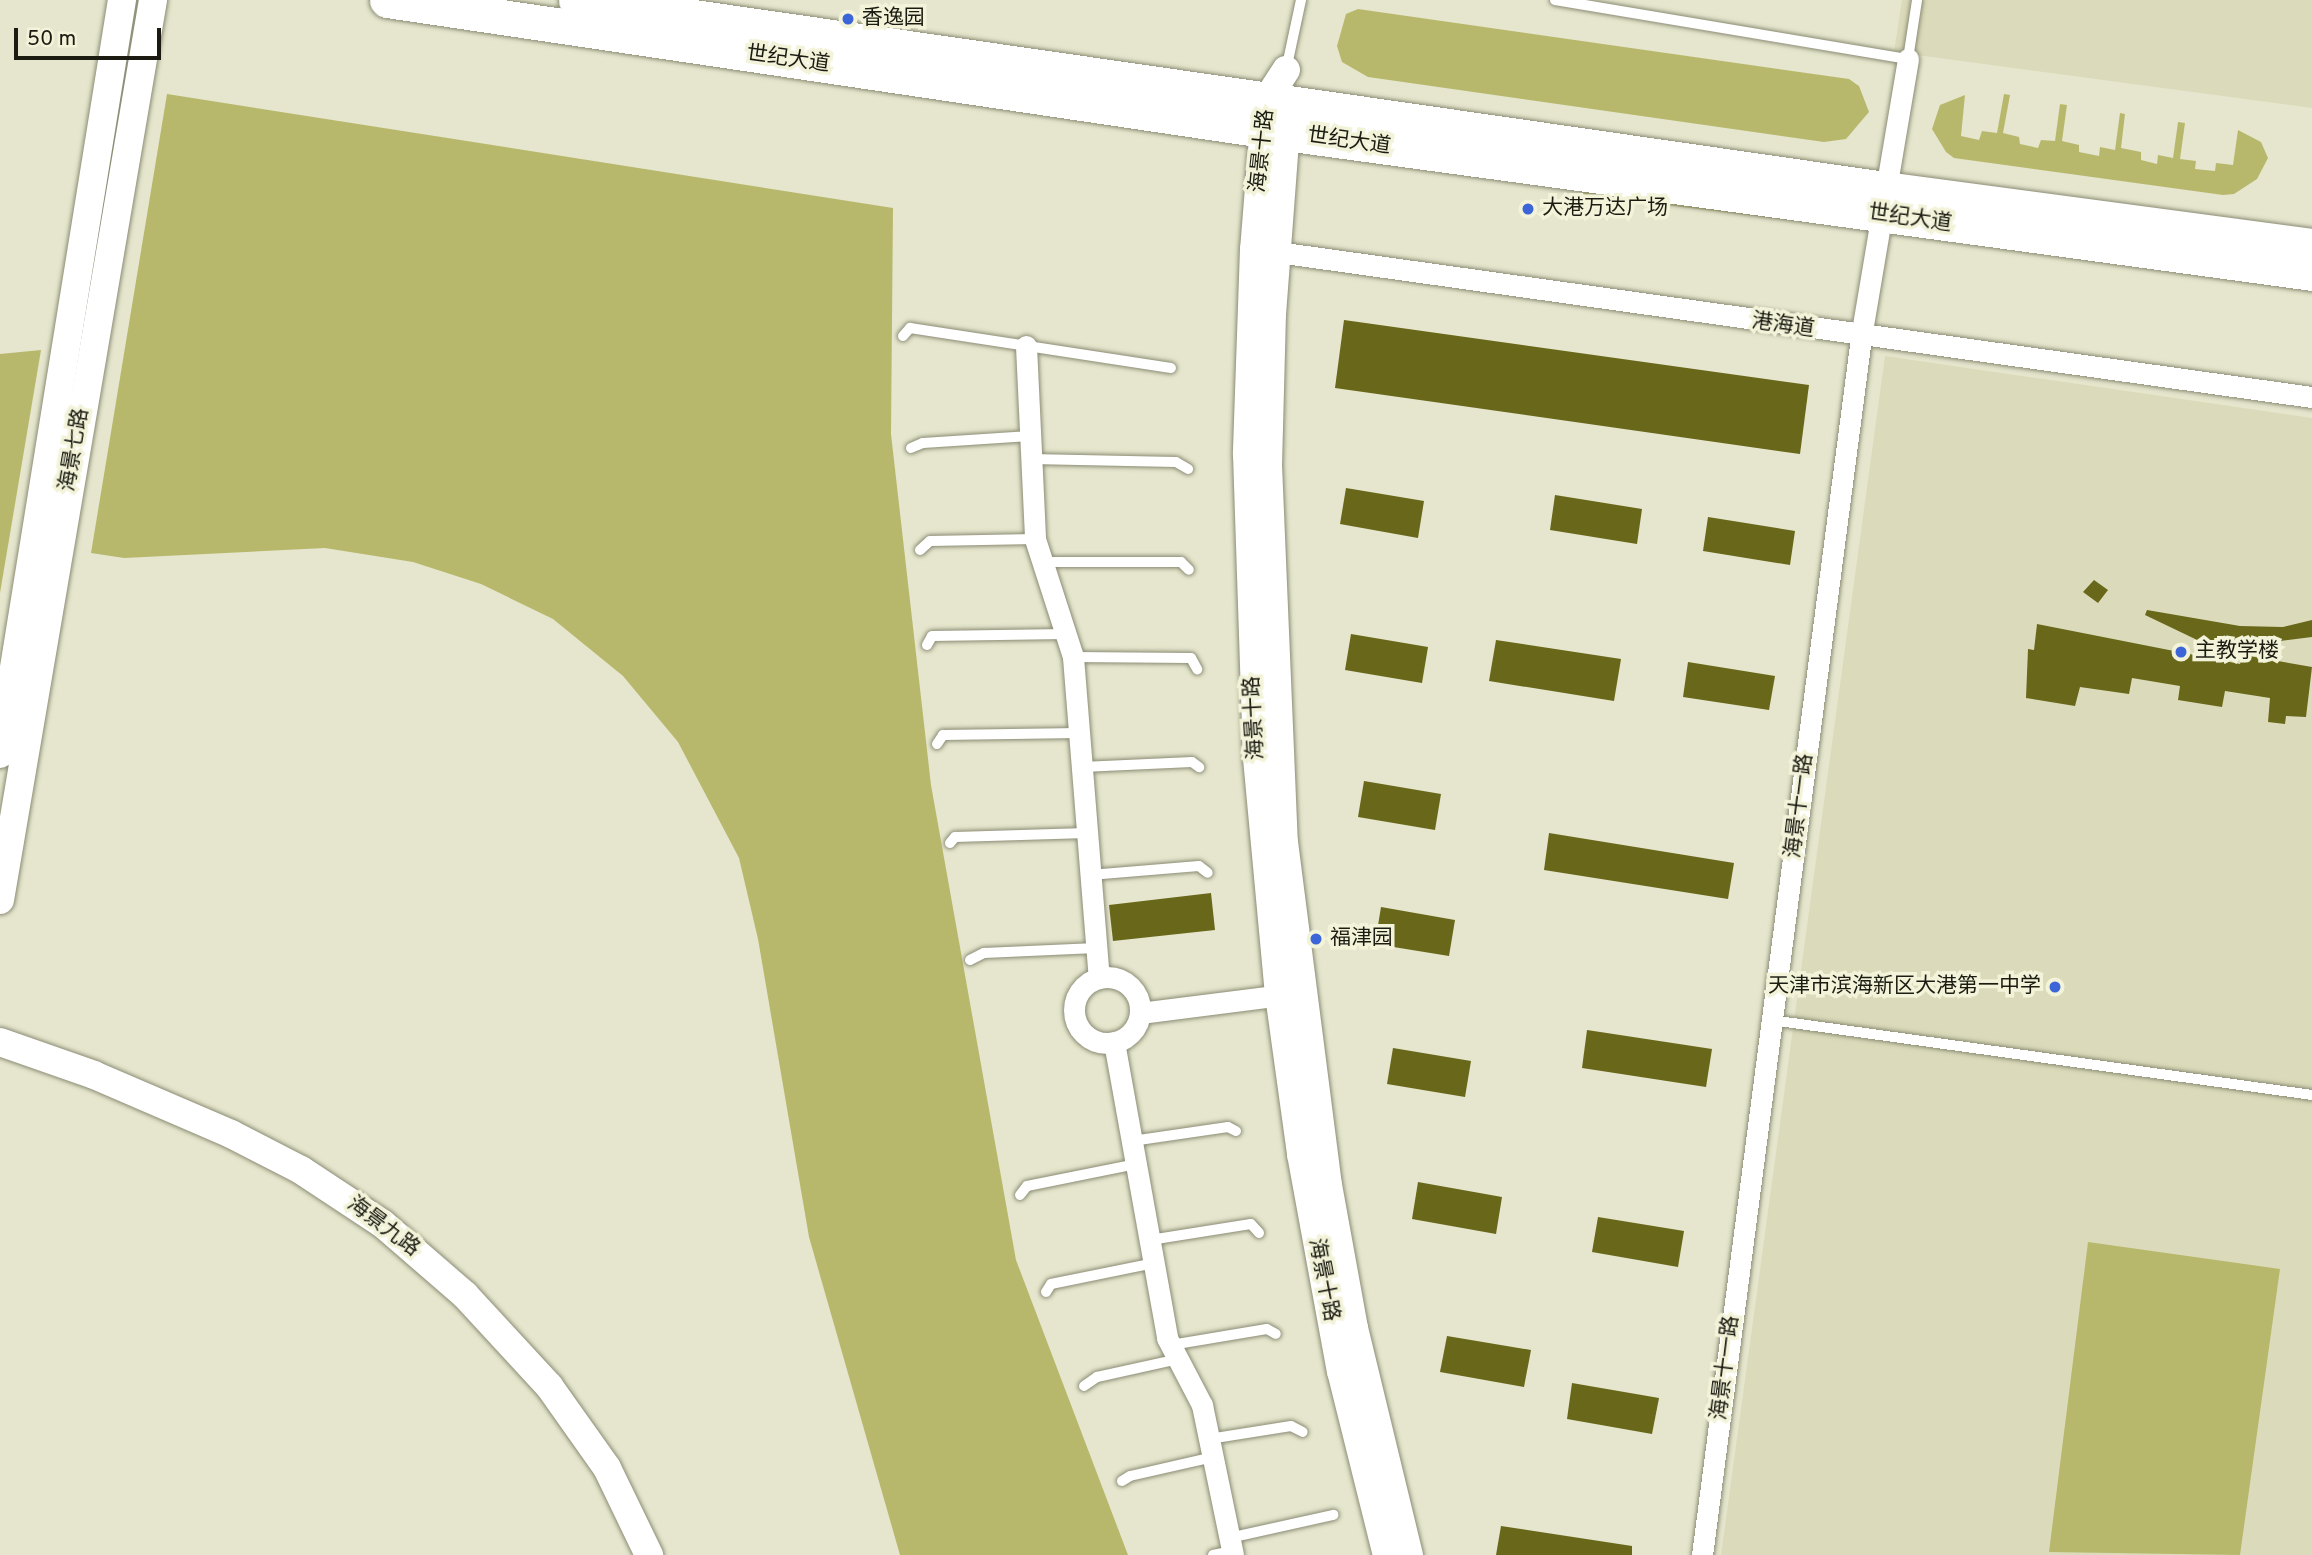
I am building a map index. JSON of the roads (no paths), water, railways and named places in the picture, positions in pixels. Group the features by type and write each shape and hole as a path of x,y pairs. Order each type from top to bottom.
{"main road":[{"name":"世纪大道","path":"387,0 1278,108"},
{"name":"世纪大道","path":"576,0 1882,202 2312,273"},
{"name":"世纪大道","path":"1882,202 2312,246"}],"street":[{"name":"海景七路","path":"0,900 7,763 122,0"},
{"name":"海景七路","path":"7,763 153,0"},
{"name":"海景十一路","path":"1702,1555 1861,337 1908,58"},
{"name":"海景十路","path":"1278,108 1265,250 1270,597 1289,994 1323,1279 1387,1555"},
{"name":"港海道","path":"1265,250 1861,337 2312,397"},
{"path":"1026,346 1035,539 1073,657 1099,978"},
{"path":"1099,978 1128,985 1140,1013 1132,1031 1115,1042 1085,1035 1074,1018 1076,998 1099,978"},
{"name":"海景十路","path":"1289,994 1354,1328 1409,1555"},
{"path":"1140,1013 1289,994"},
{"name":"海景九路","path":"0,1042 94,1074 231,1134 301,1170 383,1224 465,1295 549,1386 607,1468 649,1555"},
{"path":"1115,1042 1154,1262 1175,1352 1202,1405 1227,1550"},
{"name":"海景九路","path":"0,1053 82,1079 230,1143 300,1179 388,1241 454,1297 537,1385 599,1475 639,1555"}],"lane":[{"path":"1278,108 1301,0"},
{"path":"1555,0 1908,58 1917,0"},
{"path":"903,337 910,328 1171,368"},
{"path":"911,449 923,443 1030,436"},
{"path":"1031,459 1176,462 1188,469"},
{"path":"920,550 930,541 1035,539"},
{"path":"1042,562 1181,562 1189,570"},
{"path":"927,645 932,636 1065,634"},
{"path":"1073,657 1191,658 1197,669"},
{"path":"937,744 943,735 1079,733"},
{"path":"1082,766 1192,762 1199,766"},
{"path":"950,843 955,837 1087,833"},
{"path":"1090,875 1199,866 1208,873"},
{"path":"970,960 984,953 1096,948"},
{"path":"1771,1020 2312,1095"},
{"path":"1132,1141 1228,1127 1236,1131"},
{"path":"1020,1195 1027,1186 1136,1164"},
{"path":"1150,1240 1251,1224 1259,1233"},
{"path":"1046,1292 1052,1284 1154,1262"},
{"path":"1084,1386 1097,1377 1175,1352 1267,1329 1276,1334"},
{"path":"1122,1481 1211,1448 1291,1426 1303,1432"},
{"path":"1227,1550 1333,1514"}],"place":[{"name":"香逸园","path":"848,19"},
{"name":"大港万达广场","path":"1528,209"},
{"name":"主教学楼","path":"2181,652"},
{"name":"福津园","path":"1316,939"},
{"name":"天津市滨海新区大港第一中学","path":"2055,987"}]}
